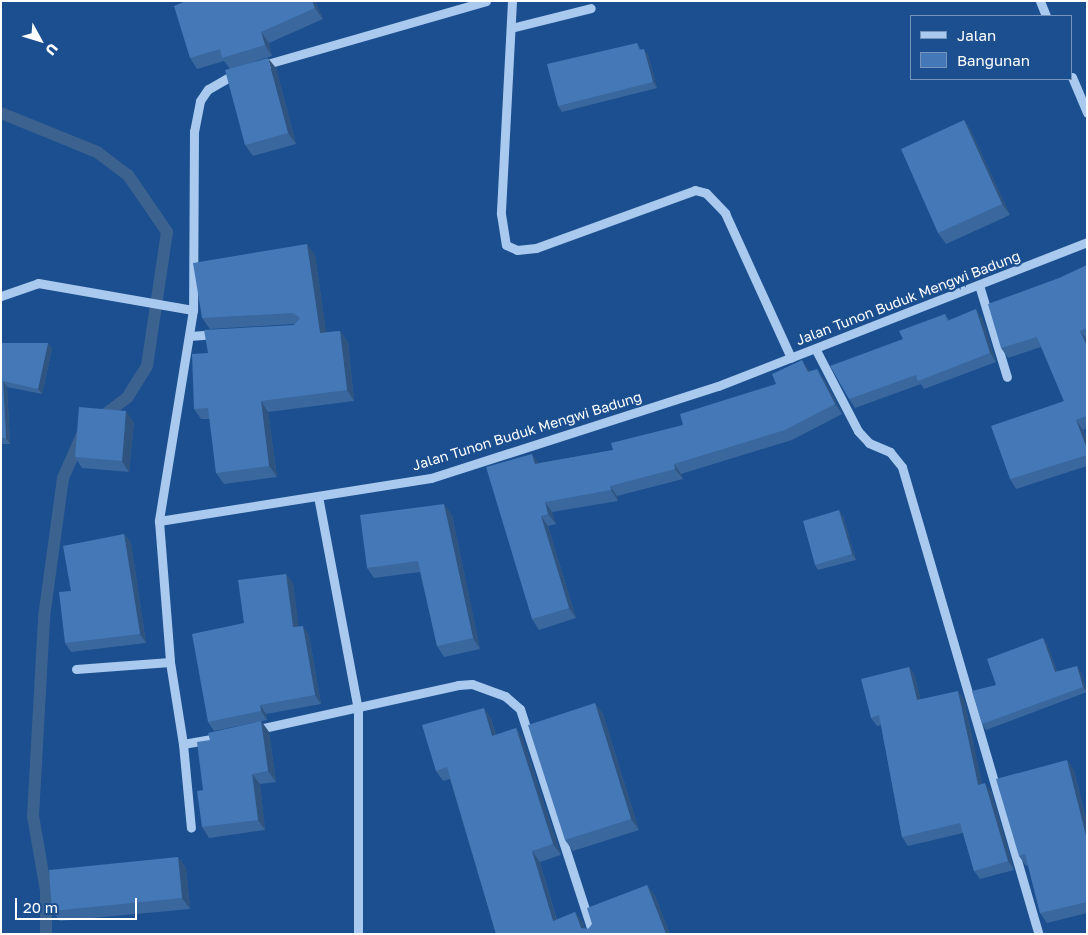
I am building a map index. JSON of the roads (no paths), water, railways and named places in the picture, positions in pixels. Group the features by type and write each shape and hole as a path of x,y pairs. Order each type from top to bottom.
{"street":[{"path":"192,828 184,744 170,662 159,520 193,310 194,132 200,101 218,80 486,1"},
{"path":"512,1 514,27 501,214 506,245 517,250 536,248 695,190 706,193 725,213 791,358"},
{"path":"1040,1 1046,15"},
{"path":"514,27 591,8"},
{"path":"1073,79 1087,113"},
{"name":"Jalan Tunon Buduk Mengwi Badung","path":"159,520 431,478 718,386 816,350 1087,242"},
{"path":"1,296 38,283 193,310"},
{"path":"979,285 1007,377"},
{"path":"189,336 226,334"},
{"path":"816,350 858,431 869,443 890,452 902,467 1039,934"},
{"path":"318,496 358,710 358,934"},
{"path":"76,669 170,662"},
{"path":"242,733 358,710 472,684 505,696 520,709 593,934"},
{"path":"184,744 232,735"}],"waterway":[{"path":"1,113 97,152 128,175 167,232 147,366 128,397 97,420"},
{"path":"46,934 46,891 33,816 44,617 63,478 82,435"}]}
